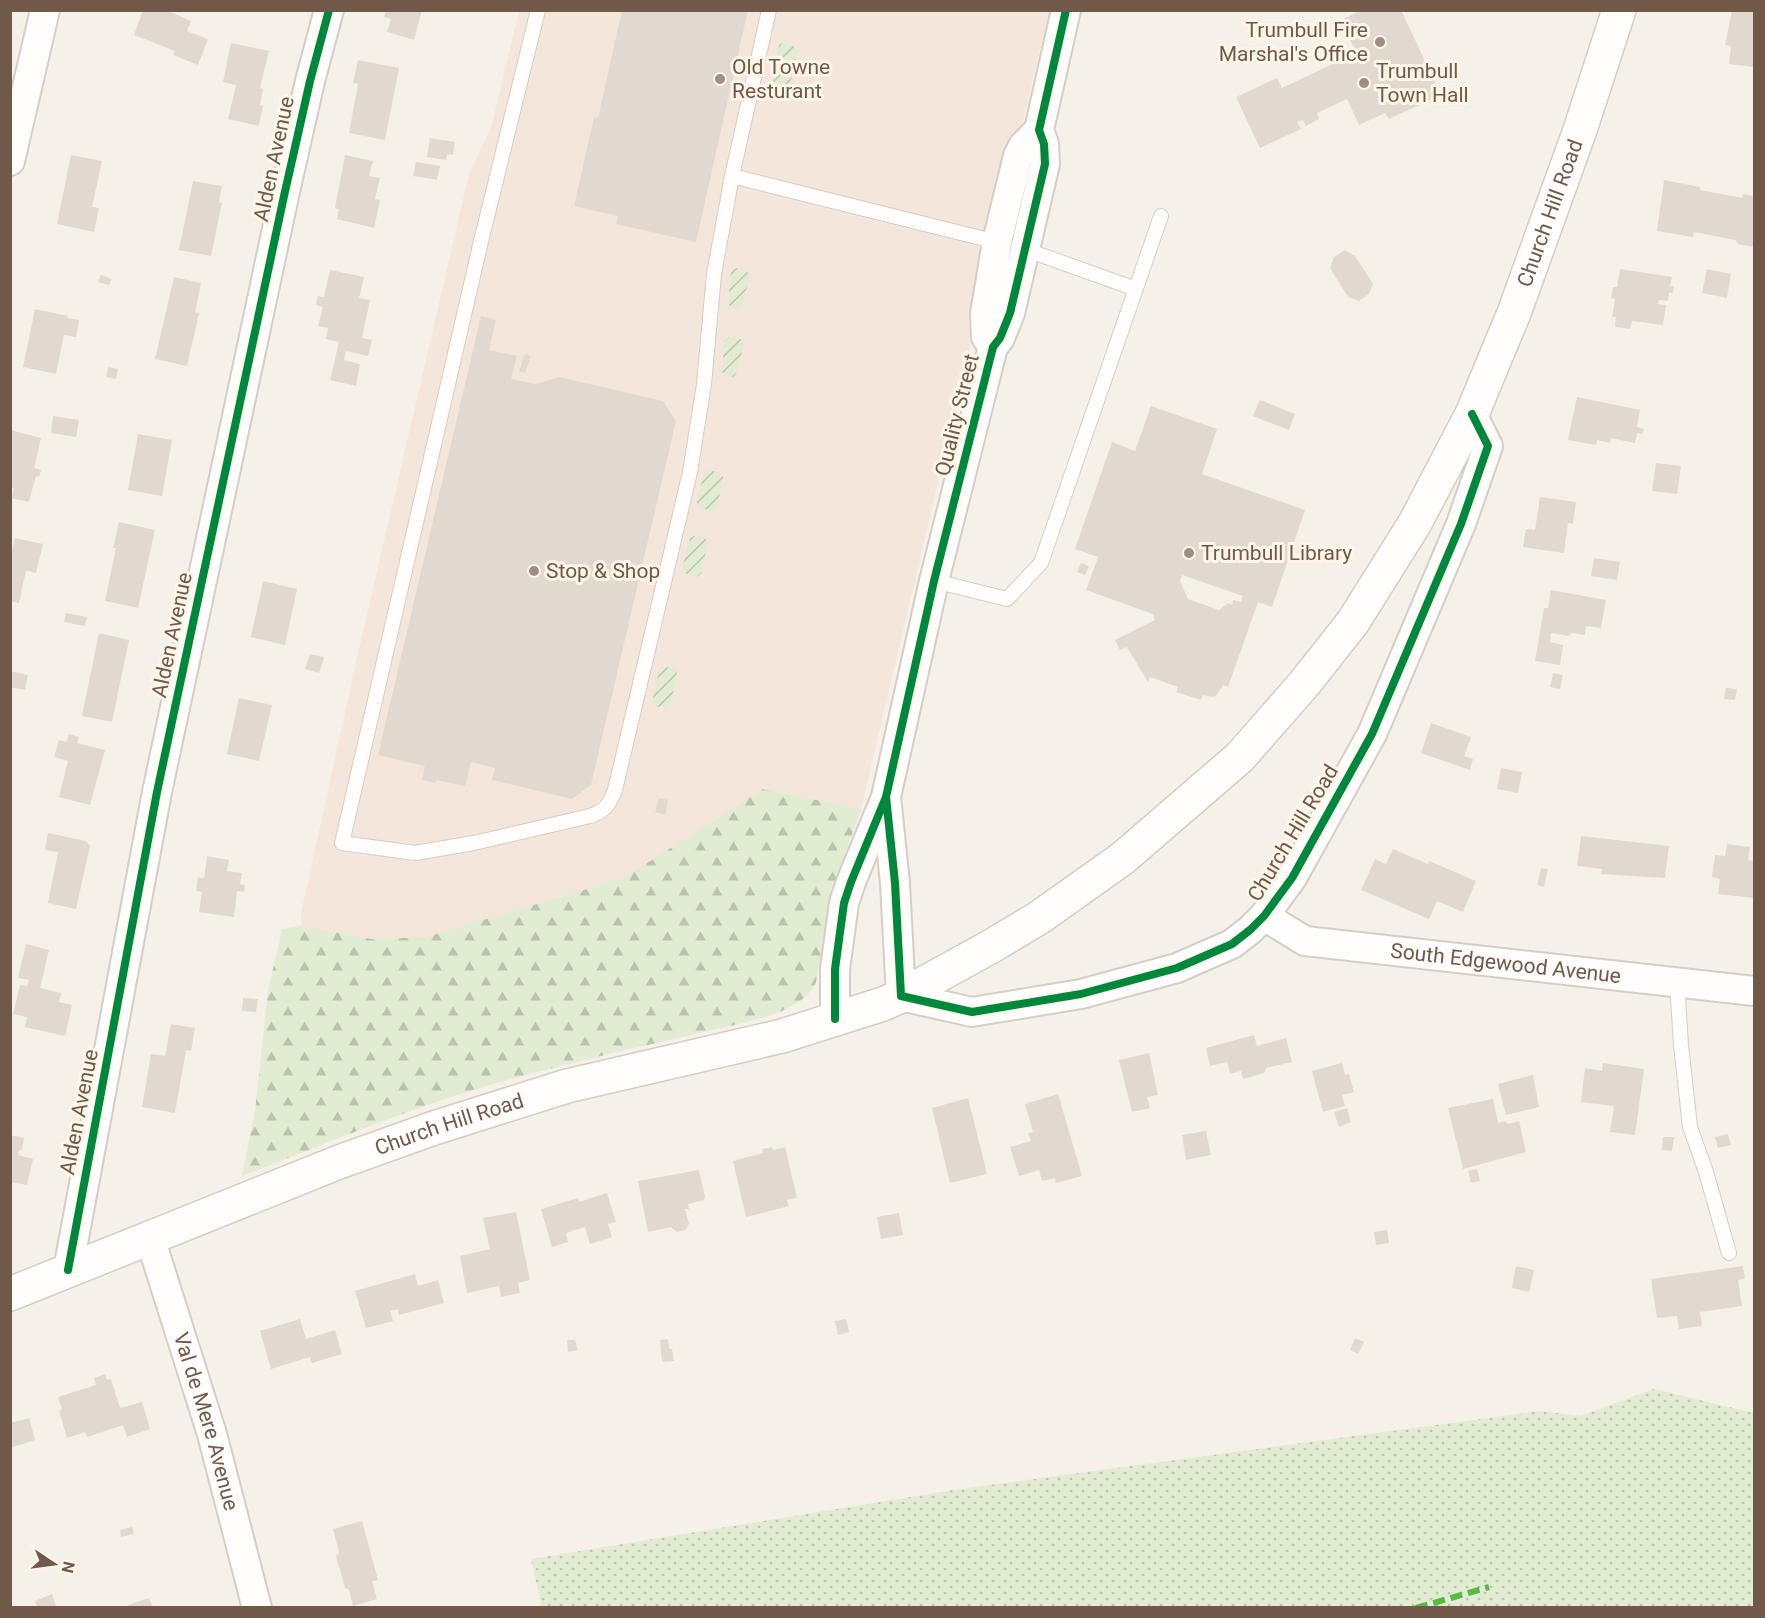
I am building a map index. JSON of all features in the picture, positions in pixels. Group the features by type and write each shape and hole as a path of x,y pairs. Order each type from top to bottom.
{"main road":[{"name":"Church Hill Road","path":"10,1294 339,1162 434,1128 529,1097 782,1036 901,996 1040,917 1123,858 1240,757 1304,684 1353,622 1415,523 1473,414 1514,313 1575,144 1619,10"}],"street":[{"path":"10,161 45,10"},
{"name":"Quality Street","path":"835,1019 836,969 844,903 850,882 886,797 934,581 993,347 1008,320 1011,246 1045,164 1044,144 1039,130 1066,10"},
{"name":"Alden Avenue","path":"68,1270 157,792 284,196 326,11"},
{"name":"Church Hill Road","path":"901,996 972,1012 1081,994 1177,968 1209,955 1232,944 1264,916 1292,878 1372,735 1461,524 1488,446 1473,414"},
{"name":"Quality Street","path":"886,797 895,883 901,996"},
{"name":"South Edgewood Avenue","path":"1264,916 1305,941 1755,991"},
{"name":"Val de Mere Avenue","path":"150,1238 212,1434 257,1608"}],"lane":[{"path":"538,10 479,248 342,843 415,853 474,843 590,816 603,812 610,804 690,472 704,384 714,274 732,176 770,10"},
{"path":"732,176 1011,246 1136,290"},
{"path":"934,581 1007,599 1041,563 1161,216"},
{"path":"1677,982 1690,1127 1706,1172 1729,1253"}],"shaded area":[{"path":"519,11 1049,11 861,809 762,789 624,878 429,936 377,940 302,926 301,913 362,636 469,174 491,128"}],"green space":[{"path":"783,43 794,46 797,51 791,81 786,85 774,82 772,79 779,45"},
{"path":"736,268 746,270 750,276 742,306 737,309 731,308 728,303 731,272"},
{"path":"729,337 741,339 744,344 736,374 733,377 725,376 722,372 724,342"},
{"path":"709,470 720,473 723,477 717,508 711,511 701,508 697,503 704,473"},
{"path":"694,536 705,538 708,543 701,574 697,577 686,574 682,569 690,538"},
{"path":"662,667 675,668 677,671 671,705 668,708 655,706 652,703 659,670"},
{"path":"762,789 861,809 831,902 816,982 799,1002 787,1009 758,1019 564,1065 444,1099 242,1176 255,1111 268,991 282,929 302,926 377,940 429,936 624,878"},
{"path":"1654,1389 1754,1413 1754,1607 542,1608 531,1559 953,1490 1540,1411 1580,1416"}],"building":[{"path":"143,10 166,10 191,21 187,31 208,39 198,65 173,55 175,51 134,35"},
{"path":"386,10 422,10 414,40 387,32 391,19 384,17"},
{"path":"622,10 748,10 696,242 616,224 618,216 574,206 594,117 598,118"},
{"name":"Trumbull Town Hall","path":"1362,10 1401,10 1441,95 1389,119 1385,113 1359,125 1347,99 1317,113 1319,119 1306,126 1303,120 1297,122 1301,129 1260,148 1236,97 1277,78 1282,88 1356,53 1341,20"},
{"path":"1732,10 1754,10 1754,67 1729,64 1731,46 1725,45"},
{"path":"231,43 269,51 260,88 263,89 260,105 263,106 259,126 228,119 236,85 223,82"},
{"path":"358,60 399,68 385,140 349,133 358,84 353,83"},
{"path":"430,138 455,142 453,155 447,154 446,160 427,157"},
{"path":"71,155 102,161 92,207 99,208 94,232 57,224"},
{"path":"345,155 373,161 369,176 380,178 375,199 380,200 374,228 337,219 339,209 335,208"},
{"path":"416,162 440,166 437,180 413,176"},
{"path":"1664,180 1742,198 1743,194 1754,196 1754,247 1738,244 1735,240 1694,232 1693,237 1657,231"},
{"path":"193,181 222,186 219,202 222,203 211,256 179,250"},
{"path":"1345,250 1355,256 1373,284 1369,294 1359,301 1348,297 1330,268 1334,257"},
{"path":"1620,269 1672,277 1670,286 1674,286 1673,293 1669,293 1668,301 1659,300 1658,304 1666,305 1663,325 1632,321 1630,329 1615,327 1616,317 1612,317 1615,299 1611,298 1613,287 1617,287"},
{"path":"1707,269 1731,274 1727,298 1702,293"},
{"path":"330,270 364,277 359,298 370,300 362,338 372,340 368,356 346,351 344,360 360,364 356,386 330,380 339,342 326,339 328,328 318,326 323,307 316,305 318,296 324,297"},
{"path":"101,275 112,279 109,285 98,282"},
{"path":"174,277 201,283 195,312 199,313 187,366 155,359"},
{"path":"35,309 79,320 76,337 64,335 56,374 23,367"},
{"path":"481,316 496,320 489,350 517,356 511,379 536,384 559,377 663,401 676,421 591,785 572,799 492,780 495,768 471,762 465,786 436,780 435,783 422,780 425,766 378,755"},
{"path":"525,354 531,356 525,373 519,371"},
{"path":"108,367 118,369 116,379 106,377"},
{"path":"1577,397 1640,410 1637,427 1644,429 1642,434 1637,433 1635,443 1611,438 1610,443 1597,440 1596,445 1568,440"},
{"path":"1260,400 1295,414 1289,430 1253,416"},
{"name":"Trumbull Library","path":"1151,406 1217,429 1202,474 1305,510 1272,607 1258,602 1228,687 1223,685 1216,696 1203,695 1201,700 1176,692 1178,687 1150,677 1148,682 1127,647 1120,650 1115,640 1155,620 1153,614 1086,590 1098,557 1075,549 1112,442 1135,451","holes":["1182,575 1243,596 1241,602 1233,600 1232,605 1228,603 1219,610 1188,599 1180,581"]},
{"path":"53,416 79,420 76,437 51,433"},
{"path":"10,430 41,438 34,468 41,470 39,477 36,476 28,502 12,498 14,488 10,488"},
{"path":"138,434 172,440 162,496 128,490"},
{"path":"1656,463 1681,466 1677,494 1652,491"},
{"path":"1540,497 1576,502 1573,524 1568,523 1564,553 1523,547 1526,529 1535,530"},
{"path":"119,522 155,530 138,608 105,601"},
{"path":"15,538 43,544 36,573 26,570 19,603 10,601 10,559"},
{"path":"1594,558 1620,562 1617,580 1591,576"},
{"path":"1081,563 1089,566 1085,575 1077,572"},
{"path":"263,581 297,589 285,645 251,637"},
{"path":"1551,590 1606,600 1601,628 1586,626 1585,635 1572,633 1568,636 1551,633 1550,642 1563,645 1560,665 1535,661 1544,608 1548,608"},
{"path":"66,613 87,617 85,626 64,622"},
{"path":"99,633 129,640 112,722 82,716"},
{"path":"310,654 324,657 319,673 305,669"},
{"path":"10,671 28,675 25,690 10,687"},
{"path":"1553,673 1563,675 1560,689 1550,687"},
{"path":"1726,688 1737,689 1735,700 1724,699"},
{"path":"239,698 272,705 259,761 227,754"},
{"path":"1431,723 1471,737 1464,756 1473,759 1470,770 1421,753"},
{"path":"69,734 79,737 77,743 105,750 90,805 59,797 68,761 54,757 59,740 67,742"},
{"path":"1501,768 1522,772 1518,793 1497,789"},
{"path":"659,798 668,800 665,815 655,812"},
{"path":"48,833 86,841 90,846 76,909 48,903 58,852 45,850"},
{"path":"1581,836 1669,846 1665,878 1601,874 1602,869 1577,866"},
{"path":"1727,844 1750,847 1748,860 1754,861 1754,898 1718,894 1720,879 1712,877 1715,855 1725,856"},
{"path":"1393,849 1476,881 1463,912 1437,901 1429,919 1361,890 1375,859 1386,864"},
{"path":"207,856 229,860 227,871 242,873 240,884 245,885 244,892 237,891 234,917 199,912 202,892 196,891 198,877 204,879"},
{"path":"1541,868 1548,869 1544,887 1537,885"},
{"path":"26,944 49,950 40,988 61,993 59,1002 72,1005 65,1036 25,1027 27,1017 13,1014 20,985 27,986 29,980 18,978"},
{"path":"243,998 258,999 256,1012 242,1011"},
{"path":"171,1024 195,1028 191,1051 186,1050 175,1113 142,1107 151,1054 165,1056"},
{"path":"1254,1035 1257,1046 1286,1038 1292,1062 1266,1068 1264,1073 1243,1079 1241,1071 1230,1074 1227,1062 1210,1066 1206,1048"},
{"path":"1149,1053 1158,1095 1147,1097 1150,1108 1132,1112 1119,1060"},
{"path":"1342,1063 1345,1075 1349,1074 1354,1092 1342,1095 1345,1106 1323,1112 1312,1071"},
{"path":"1603,1063 1644,1069 1635,1135 1610,1132 1614,1106 1581,1102 1585,1068 1602,1071"},
{"path":"1533,1075 1539,1107 1506,1115 1498,1084"},
{"path":"1058,1094 1082,1176 1056,1183 1055,1178 1042,1181 1039,1170 1019,1176 1010,1147 1031,1141 1028,1133 1033,1132 1025,1104"},
{"path":"968,1098 987,1174 950,1183 932,1108"},
{"path":"1493,1099 1498,1123 1505,1121 1508,1124 1519,1121 1526,1152 1463,1169 1448,1108"},
{"path":"1347,1108 1351,1122 1339,1127 1334,1112"},
{"path":"1206,1131 1211,1155 1186,1160 1182,1135"},
{"path":"1728,1134 1731,1145 1718,1148 1715,1137"},
{"path":"10,1135 24,1138 22,1150 19,1150 18,1155 33,1159 27,1185 10,1182"},
{"path":"1663,1137 1674,1137 1672,1151 1662,1150"},
{"path":"772,1147 773,1150 785,1147 797,1198 787,1200 789,1206 746,1217 733,1161 763,1153 762,1149"},
{"path":"1477,1169 1480,1181 1471,1183 1468,1171"},
{"path":"699,1170 705,1197 704,1200 688,1204 689,1209 685,1209 689,1224 685,1230 677,1232 671,1227 648,1232 638,1181"},
{"path":"607,1193 616,1222 608,1224 612,1237 590,1244 585,1227 566,1233 568,1242 552,1247 541,1209 578,1198 579,1202"},
{"path":"516,1212 530,1280 518,1283 520,1293 501,1297 499,1286 467,1293 460,1256 490,1249 483,1218"},
{"path":"899,1213 903,1235 881,1239 877,1217"},
{"path":"1387,1230 1389,1243 1376,1245 1374,1232"},
{"path":"1516,1266 1534,1270 1529,1292 1512,1288"},
{"path":"1743,1266 1745,1279 1738,1280 1742,1306 1700,1312 1702,1326 1679,1329 1677,1316 1657,1318 1651,1279"},
{"path":"415,1274 418,1286 438,1280 444,1303 399,1315 398,1309 390,1311 393,1321 366,1328 355,1291"},
{"path":"300,1319 306,1339 335,1330 342,1354 312,1363 310,1357 271,1369 260,1331"},
{"path":"846,1319 849,1332 838,1335 835,1321"},
{"path":"1355,1338 1364,1342 1358,1354 1350,1350"},
{"path":"668,1339 674,1361 662,1362 660,1340"},
{"path":"567,1340 575,1340 578,1350 568,1352"},
{"path":"105,1374 107,1380 111,1379 120,1408 142,1402 150,1429 127,1437 123,1425 87,1437 85,1432 67,1438 59,1411 62,1409 58,1397 96,1385 94,1378"},
{"path":"29,1418 35,1440 10,1448 10,1423"},
{"path":"362,1521 378,1580 372,1581 377,1599 353,1606 336,1556 339,1553 333,1529"},
{"path":"132,1527 134,1534 121,1537 120,1530"},
{"path":"52,1594 56,1606 37,1608 35,1601"},
{"path":"149,1598 153,1608 128,1608 128,1605"}],"marked path":[{"path":"1416,1608 1489,1587"}],"cycle path":[{"path":"68,1270 157,792 284,196 329,10"},
{"path":"835,1019 835,969 844,903 886,797 934,581 993,347 1000,338 1010,313 1045,164 1044,144 1039,130 1066,10"},
{"path":"886,797 895,883 901,996 972,1012 1081,994 1177,968 1232,944 1264,916 1292,878 1372,734 1461,524 1488,446 1472,414"}],"place":[{"name":"Trumbull Fire Marshal's Office","path":"1380,42"},
{"name":"Old Towne Resturant","path":"720,79"},
{"name":"Trumbull Town Hall","path":"1364,83"},
{"name":"Trumbull Library","path":"1189,553"},
{"name":"Stop & Shop","path":"534,571"}]}
